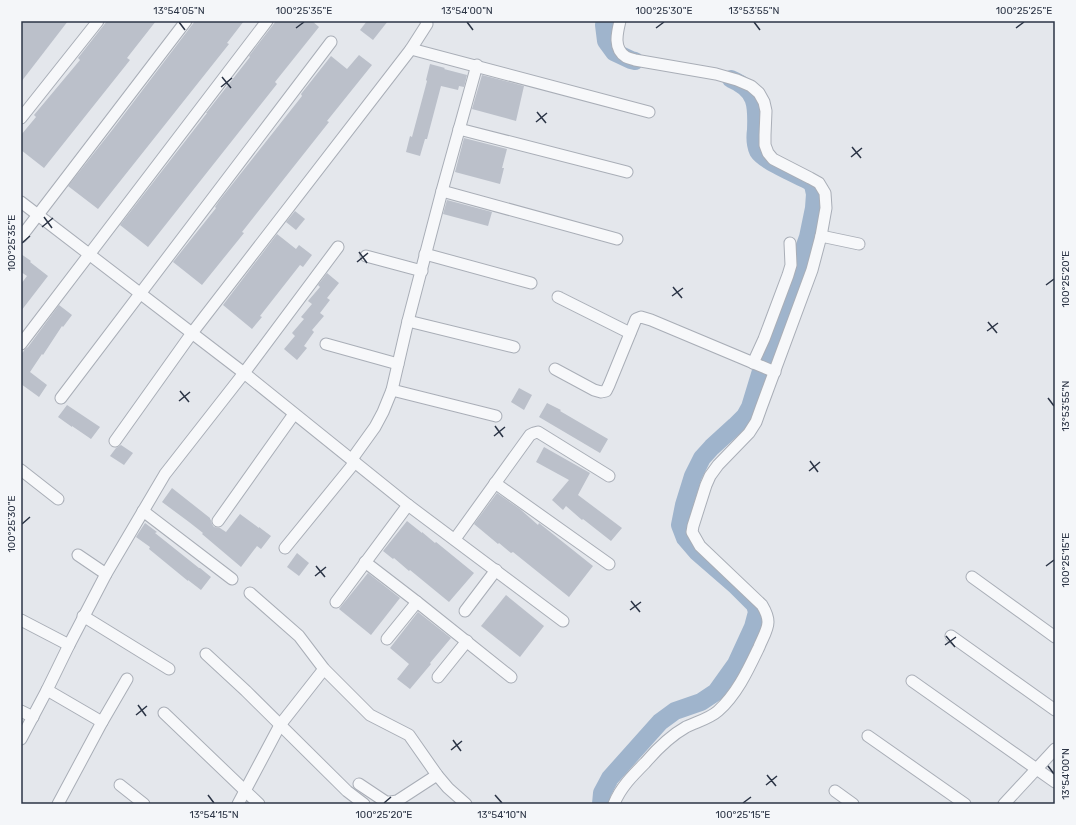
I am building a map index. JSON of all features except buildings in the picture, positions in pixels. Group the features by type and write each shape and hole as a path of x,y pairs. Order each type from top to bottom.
{"street":[{"path":"21,118 98,21"},
{"path":"21,237 186,21"},
{"path":"21,344 267,21"},
{"path":"115,441 192,333 411,49 427,24 426,21"},
{"path":"614,804 630,778 668,739 717,712 727,703 748,671 766,633 768,622 767,614 762,605 700,546 692,532 710,476 718,465 749,433 756,422 772,370 812,270 821,236 826,208 825,193 819,184 773,159 768,153 765,145 766,111 764,102 759,93 751,86 716,74 625,57 618,47 617,38 620,21"},
{"path":"61,398 331,42"},
{"path":"411,49 477,65 649,112"},
{"path":"286,548 354,461 375,427 392,390 425,254 477,65"},
{"path":"459,129 627,172"},
{"path":"442,191 617,238"},
{"path":"21,202 244,373 408,505 563,621"},
{"path":"821,236 859,244"},
{"path":"754,363 791,266 790,243"},
{"path":"21,739 83,616 165,474 244,373 338,247"},
{"path":"425,254 531,283"},
{"path":"366,256 422,271"},
{"path":"558,297 630,333"},
{"path":"555,368 594,390 601,392 606,391 636,319 641,317 772,370"},
{"path":"408,321 514,347"},
{"path":"326,344 398,364"},
{"path":"392,390 496,416"},
{"path":"218,521 294,414"},
{"path":"454,539 530,435 534,433 538,432 609,476"},
{"path":"21,470 58,499"},
{"path":"495,483 609,564"},
{"path":"336,602 408,505"},
{"path":"143,511 232,579"},
{"path":"78,555 106,574"},
{"path":"365,562 418,602 511,677"},
{"path":"465,611 496,570"},
{"path":"972,578 1055,637"},
{"path":"250,593 299,636 324,669 370,715 409,735 436,775 466,804"},
{"path":"388,639 418,602"},
{"path":"83,616 169,669"},
{"path":"21,620 69,645"},
{"path":"951,636 1055,710"},
{"path":"438,677 467,641"},
{"path":"206,654 246,691 347,791 364,804"},
{"path":"238,804 280,725 324,669"},
{"path":"58,804 127,679"},
{"path":"912,681 1055,782"},
{"path":"47,690 102,722"},
{"path":"21,711 33,717"},
{"path":"164,713 259,804"},
{"path":"868,736 966,804"},
{"path":"1004,804 1055,749"},
{"path":"359,784 386,802 392,802 397,801 436,775"},
{"path":"120,785 144,804"},
{"path":"835,791 853,804"}],"waterway":[{"path":"605,21 606,41 614,52 635,61"},
{"path":"601,804 602,793 610,778 660,722 675,711 701,702 716,692 736,664 753,627 757,612 755,605 735,585 697,552 685,538 680,525 684,505 693,476 702,458 745,416 750,407 764,361 808,237 814,208 815,194 813,185 809,181 789,172 761,155 758,151 756,146 756,113 754,99 746,88 740,83 731,79"}]}
